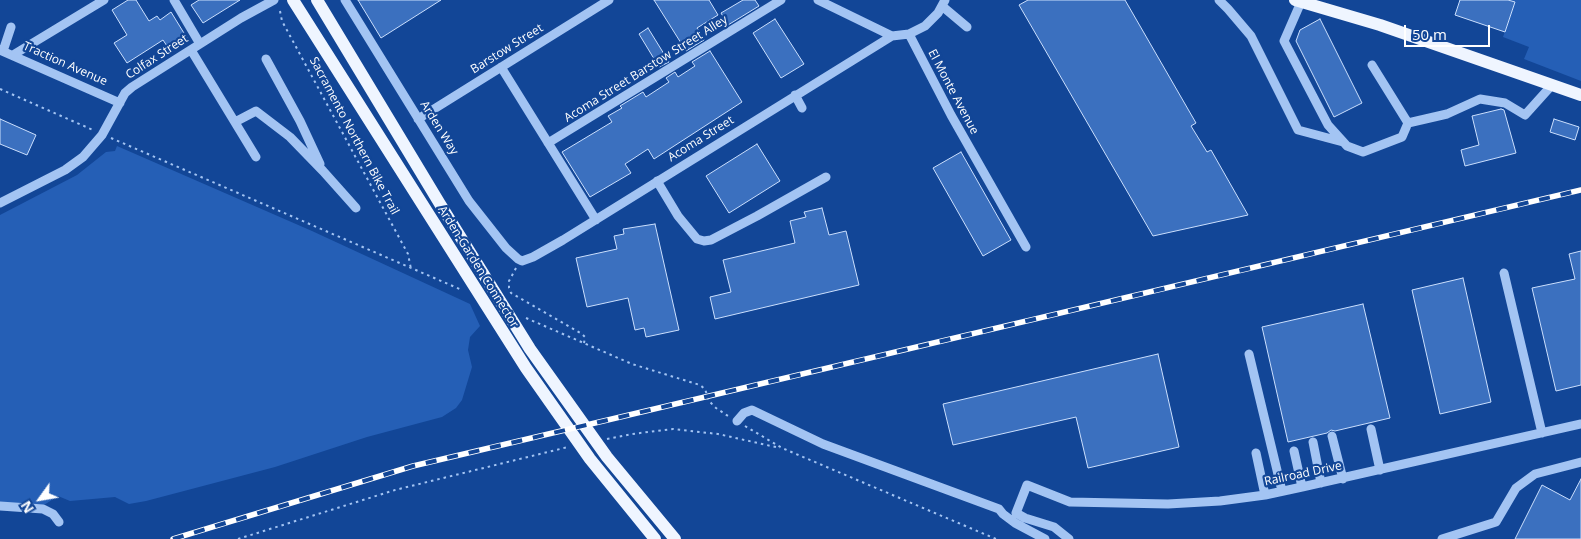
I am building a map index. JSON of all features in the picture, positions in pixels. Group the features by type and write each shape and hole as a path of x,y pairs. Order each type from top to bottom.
{"main road":[{"name":"Arden-Garden Connector","path":"293,0 544,395 590,459 655,539"},
{"name":"Arden-Garden Connector","path":"316,0 530,349 607,457 675,539"},
{"path":"1298,1 1337,6 1581,95"}],"street":[{"path":"13,55 104,0"},
{"path":"174,0 200,44"},
{"name":"Colfax Street","path":"0,203 53,176 83,157 102,135 125,94 132,87 274,0"},
{"name":"Arden Way","path":"345,0 479,214 506,248 522,261"},
{"name":"Barstow Street","path":"418,119 609,0"},
{"name":"Acoma Street Barstow Street Alley","path":"548,143 782,0"},
{"path":"818,0 892,36 909,34 924,26 933,19 944,3 967,27"},
{"path":"1218,0 1251,36 1298,130 1344,142"},
{"path":"1298,1 1284,41 1328,125 1347,146 1363,152 1402,136 1408,123"},
{"path":"1,50 12,27"},
{"name":"El Monte Avenue","path":"909,34 951,115 1026,247"},
{"name":"Acoma Street","path":"522,261 540,254 596,220 892,36"},
{"name":"Traction Avenue","path":"1,50 120,103"},
{"path":"191,50 256,157"},
{"path":"266,60 300,121 323,171"},
{"path":"1372,65 1408,123"},
{"path":"500,67 596,220"},
{"path":"1408,123 1447,114 1480,99 1505,103 1525,115 1552,85"},
{"path":"795,95 802,108"},
{"path":"235,122 256,111 290,137 356,208"},
{"path":"657,181 678,216 697,239 704,241 711,240 826,177"},
{"path":"1504,273 1542,433"},
{"path":"1249,354 1282,492"},
{"path":"737,421 744,413 752,410 823,444 999,509 1015,523 1045,539"},
{"name":"Railroad Drive","path":"1069,539 1054,527 1025,518 1016,513 1027,485 1070,502 1168,504 1265,495 1581,424"},
{"path":"1370,429 1380,470"},
{"path":"1332,436 1342,479"},
{"path":"1313,442 1321,483"},
{"path":"1294,451 1302,488"},
{"path":"1256,453 1265,495"},
{"path":"1442,539 1496,522 1516,488 1535,474 1581,462"},
{"path":"0,506 43,509 53,514 59,522"}],"path":[{"name":"Sacramento Northern Bike Trail","path":"280,11 282,20 408,254 412,269"},
{"path":"0,89 67,119"},
{"path":"132,148 467,293"},
{"path":"522,261 509,278 510,291 520,299 582,334 585,337 584,343"},
{"path":"520,316 632,364 700,385 705,389 708,396"},
{"path":"604,440 632,434 673,430 718,434 782,448 996,539"},
{"path":"238,539 395,490 567,448"}],"shaded area":[{"path":"1508,0 1581,0 1581,81 1524,59 1529,47 1503,37 1515,3"},
{"path":"117,146 312,231 470,304 480,326 470,337 468,350 472,367 462,400 456,408 442,417 367,437 275,467 146,501 129,504 115,497 70,501 58,496 44,505 0,505 0,215 77,175 106,152 115,151"}],"building":[{"path":"128,0 136,0 149,21 157,16 160,20 171,12 187,38 169,49 163,40 127,63 114,43 127,35 112,10"},
{"path":"199,0 240,0 203,23 191,5"},
{"path":"358,0 441,0 381,38"},
{"path":"654,0 709,0 718,15 697,28 704,40 686,51"},
{"path":"743,0 755,0 759,6 728,25 721,13"},
{"path":"1028,0 1125,0 1196,123 1191,126 1207,152 1211,150 1248,215 1153,236 1019,5"},
{"path":"1460,0 1508,0 1515,2 1505,32 1455,15"},
{"path":"775,19 804,64 781,78 753,33"},
{"path":"1320,19 1362,103 1334,117 1296,41 1300,30"},
{"path":"648,28 669,62 659,67 639,34"},
{"path":"710,51 742,102 654,159 648,149 625,164 631,173 590,197 562,152 612,122 608,116 622,108 620,106 643,92 646,97 669,82 666,78 675,72 678,77 695,66 692,62"},
{"path":"1501,109 1504,110 1516,153 1465,166 1461,150 1479,145 1472,116"},
{"path":"0,119 36,135 27,155 0,144"},
{"path":"1554,119 1579,127 1575,140 1550,132"},
{"path":"757,144 780,181 729,213 706,176"},
{"path":"961,152 1011,240 983,256 933,168"},
{"path":"822,208 829,235 846,231 859,285 715,319 710,297 731,292 723,260 795,243 790,221 806,217 804,212"},
{"path":"655,224 679,330 646,337 644,328 635,330 628,298 587,307 576,258 617,249 614,236 624,234 623,229"},
{"path":"1581,251 1581,385 1556,391 1532,288 1575,279 1569,254"},
{"path":"1463,278 1491,402 1440,414 1412,290"},
{"path":"1363,304 1390,418 1335,431 1331,430 1327,433 1288,442 1262,327"},
{"path":"1158,354 1179,447 1088,468 1076,417 953,445 943,404"},
{"path":"1581,479 1581,539 1515,539 1542,485 1570,500"}],"railway":[{"path":"173,539 413,466 1581,190"}]}
